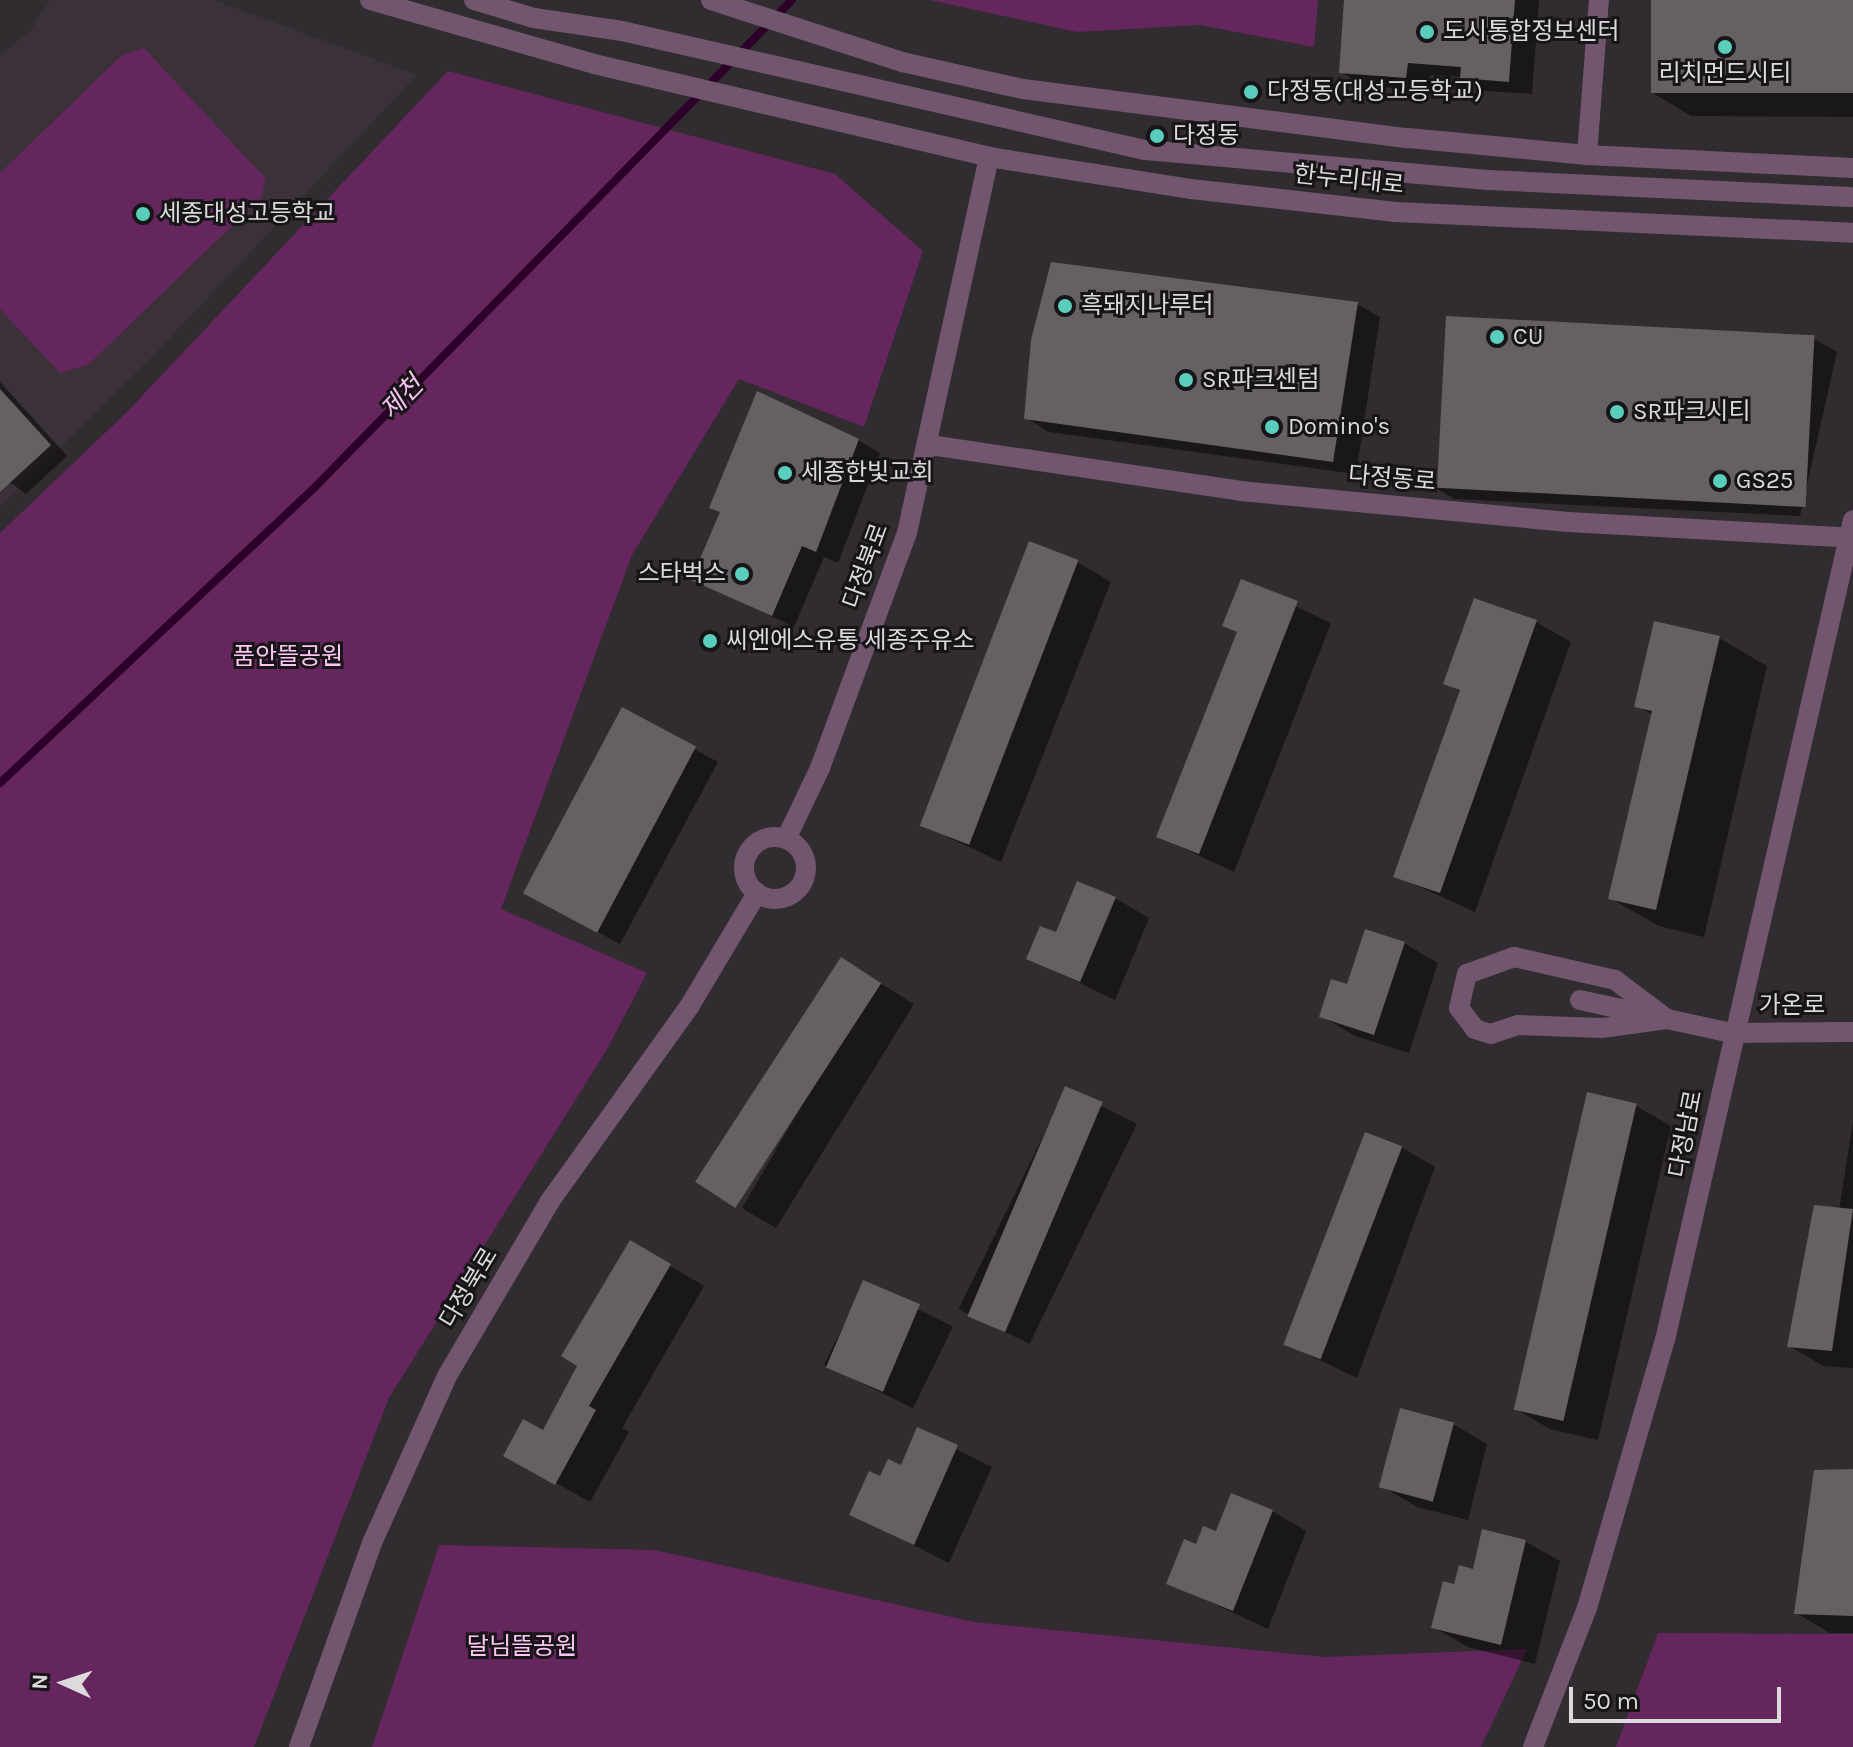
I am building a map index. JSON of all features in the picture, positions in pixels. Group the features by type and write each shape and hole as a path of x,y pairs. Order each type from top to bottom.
{"street":[{"name":"한누리대로","path":"370,0 594,64 845,125 989,157 1191,189 1396,212 1853,233"},
{"path":"474,0 534,18 622,31 877,93 1196,157 1488,180 1851,197"},
{"name":"한누리대로","path":"711,0 902,62 1037,91 1587,155 1853,168"},
{"path":"1587,155 1599,0"},
{"name":"다정북로","path":"786,839 820,768 892,574 930,445 989,157"},
{"name":"다정동로","path":"930,445 1240,491 1569,522 1851,532"},
{"name":"다정남로","path":"1533,1747 1587,1608 1665,1340 1707,1166 1731,1033 1851,532"},
{"path":"766,838 786,839 802,852 803,883 777,900 757,893 744,868 750,849 766,838"},
{"name":"다정북로","path":"299,1747 372,1543 447,1376 550,1201 689,1007 757,893"},
{"path":"1527,958 1615,980 1667,1019 1602,1028 1518,1025 1491,1034 1464,1021 1459,995 1467,974 1491,962 1527,958"},
{"name":"가온로","path":"1580,1000 1731,1033 1853,1032"}],"shaded area":[{"name":"세종대성고등학교","path":"50,0 214,0 417,75 155,354 0,507 0,56 30,31"}],"green space":[{"path":"930,0 1318,0 1314,47 1200,25 1077,32"},
{"path":"144,48 266,179 261,198 88,365 60,373 0,309 0,173 122,55"},
{"name":"품안뜰공원","path":"448,71 835,174 923,251 864,427 739,379 632,555 501,909 647,973 606,1051 389,1398 254,1747 0,1747 0,533 127,412"},
{"name":"달님뜰공원","path":"439,1545 655,1550 974,1622 1324,1657 1527,1649 1481,1747 372,1747"},
{"path":"1658,1633 1853,1634 1853,1747 1616,1747"}],"building":[{"name":"도시통합정보센터","path":"1344,0 1515,0 1509,82 1460,78 1461,67 1408,63 1406,78 1339,73"},
{"name":"리치먼드시티","path":"1651,0 1853,0 1853,93 1651,93"},
{"name":"SR파크센텀","path":"1051,262 1358,302 1333,462 1024,419 1031,340"},
{"name":"SR파크시티","path":"1446,316 1814,335 1805,507 1437,488"},
{"path":"0,389 51,445 0,492"},
{"name":"세종한빛교회","path":"757,391 859,439 816,552 802,546 772,616 691,580 720,512 709,508"},
{"path":"1029,541 1078,560 969,845 920,826"},
{"path":"1241,579 1298,601 1199,854 1156,837 1237,632 1222,626"},
{"path":"1474,598 1537,620 1440,893 1393,877 1460,690 1443,684"},
{"path":"1654,621 1720,636 1656,910 1608,899 1652,711 1634,707"},
{"path":"622,707 696,746 597,933 523,893"},
{"path":"1077,881 1116,897 1080,982 1026,959 1040,926 1056,932"},
{"path":"1365,929 1405,942 1374,1035 1319,1017 1331,979 1347,984"},
{"path":"841,957 881,983 735,1208 695,1182"},
{"path":"1065,1086 1103,1102 1005,1332 967,1316"},
{"path":"1587,1092 1637,1103 1563,1421 1514,1410"},
{"path":"1365,1132 1402,1146 1321,1359 1283,1345"},
{"path":"1814,1205 1853,1209 1832,1351 1787,1347"},
{"path":"630,1240 671,1264 589,1406 596,1410 555,1485 503,1456 523,1419 543,1430 577,1366 561,1356"},
{"path":"863,1280 920,1304 883,1392 826,1367"},
{"path":"1400,1408 1454,1422 1433,1502 1379,1487"},
{"path":"917,1427 958,1445 914,1545 849,1515 869,1471 880,1476 888,1459 901,1465"},
{"path":"1853,1469 1853,1616 1794,1614 1814,1470"},
{"path":"1231,1493 1273,1510 1233,1611 1166,1584 1184,1539 1196,1544 1203,1526 1216,1531"},
{"path":"1482,1529 1526,1540 1501,1645 1431,1628 1443,1581 1454,1584 1459,1565 1473,1569"}],"waterway":[{"name":"제천","path":"0,783 316,486 792,0"}],"place":[{"name":"도시통합정보센터","path":"1427,32"},
{"name":"리치먼드시티","path":"1725,47"},
{"name":"다정동(대성고등학교)","path":"1251,92"},
{"name":"다정동","path":"1157,136"},
{"name":"세종대성고등학교","path":"143,214"},
{"name":"흑돼지나루터","path":"1065,306"},
{"name":"CU","path":"1497,337"},
{"name":"SR파크센텀","path":"1186,380"},
{"name":"SR파크시티","path":"1617,412"},
{"name":"Domino's","path":"1272,427"},
{"name":"세종한빛교회","path":"785,473"},
{"name":"GS25","path":"1720,481"},
{"name":"스타벅스","path":"742,574"},
{"name":"씨엔에스유통 세종주유소","path":"710,641"}]}
